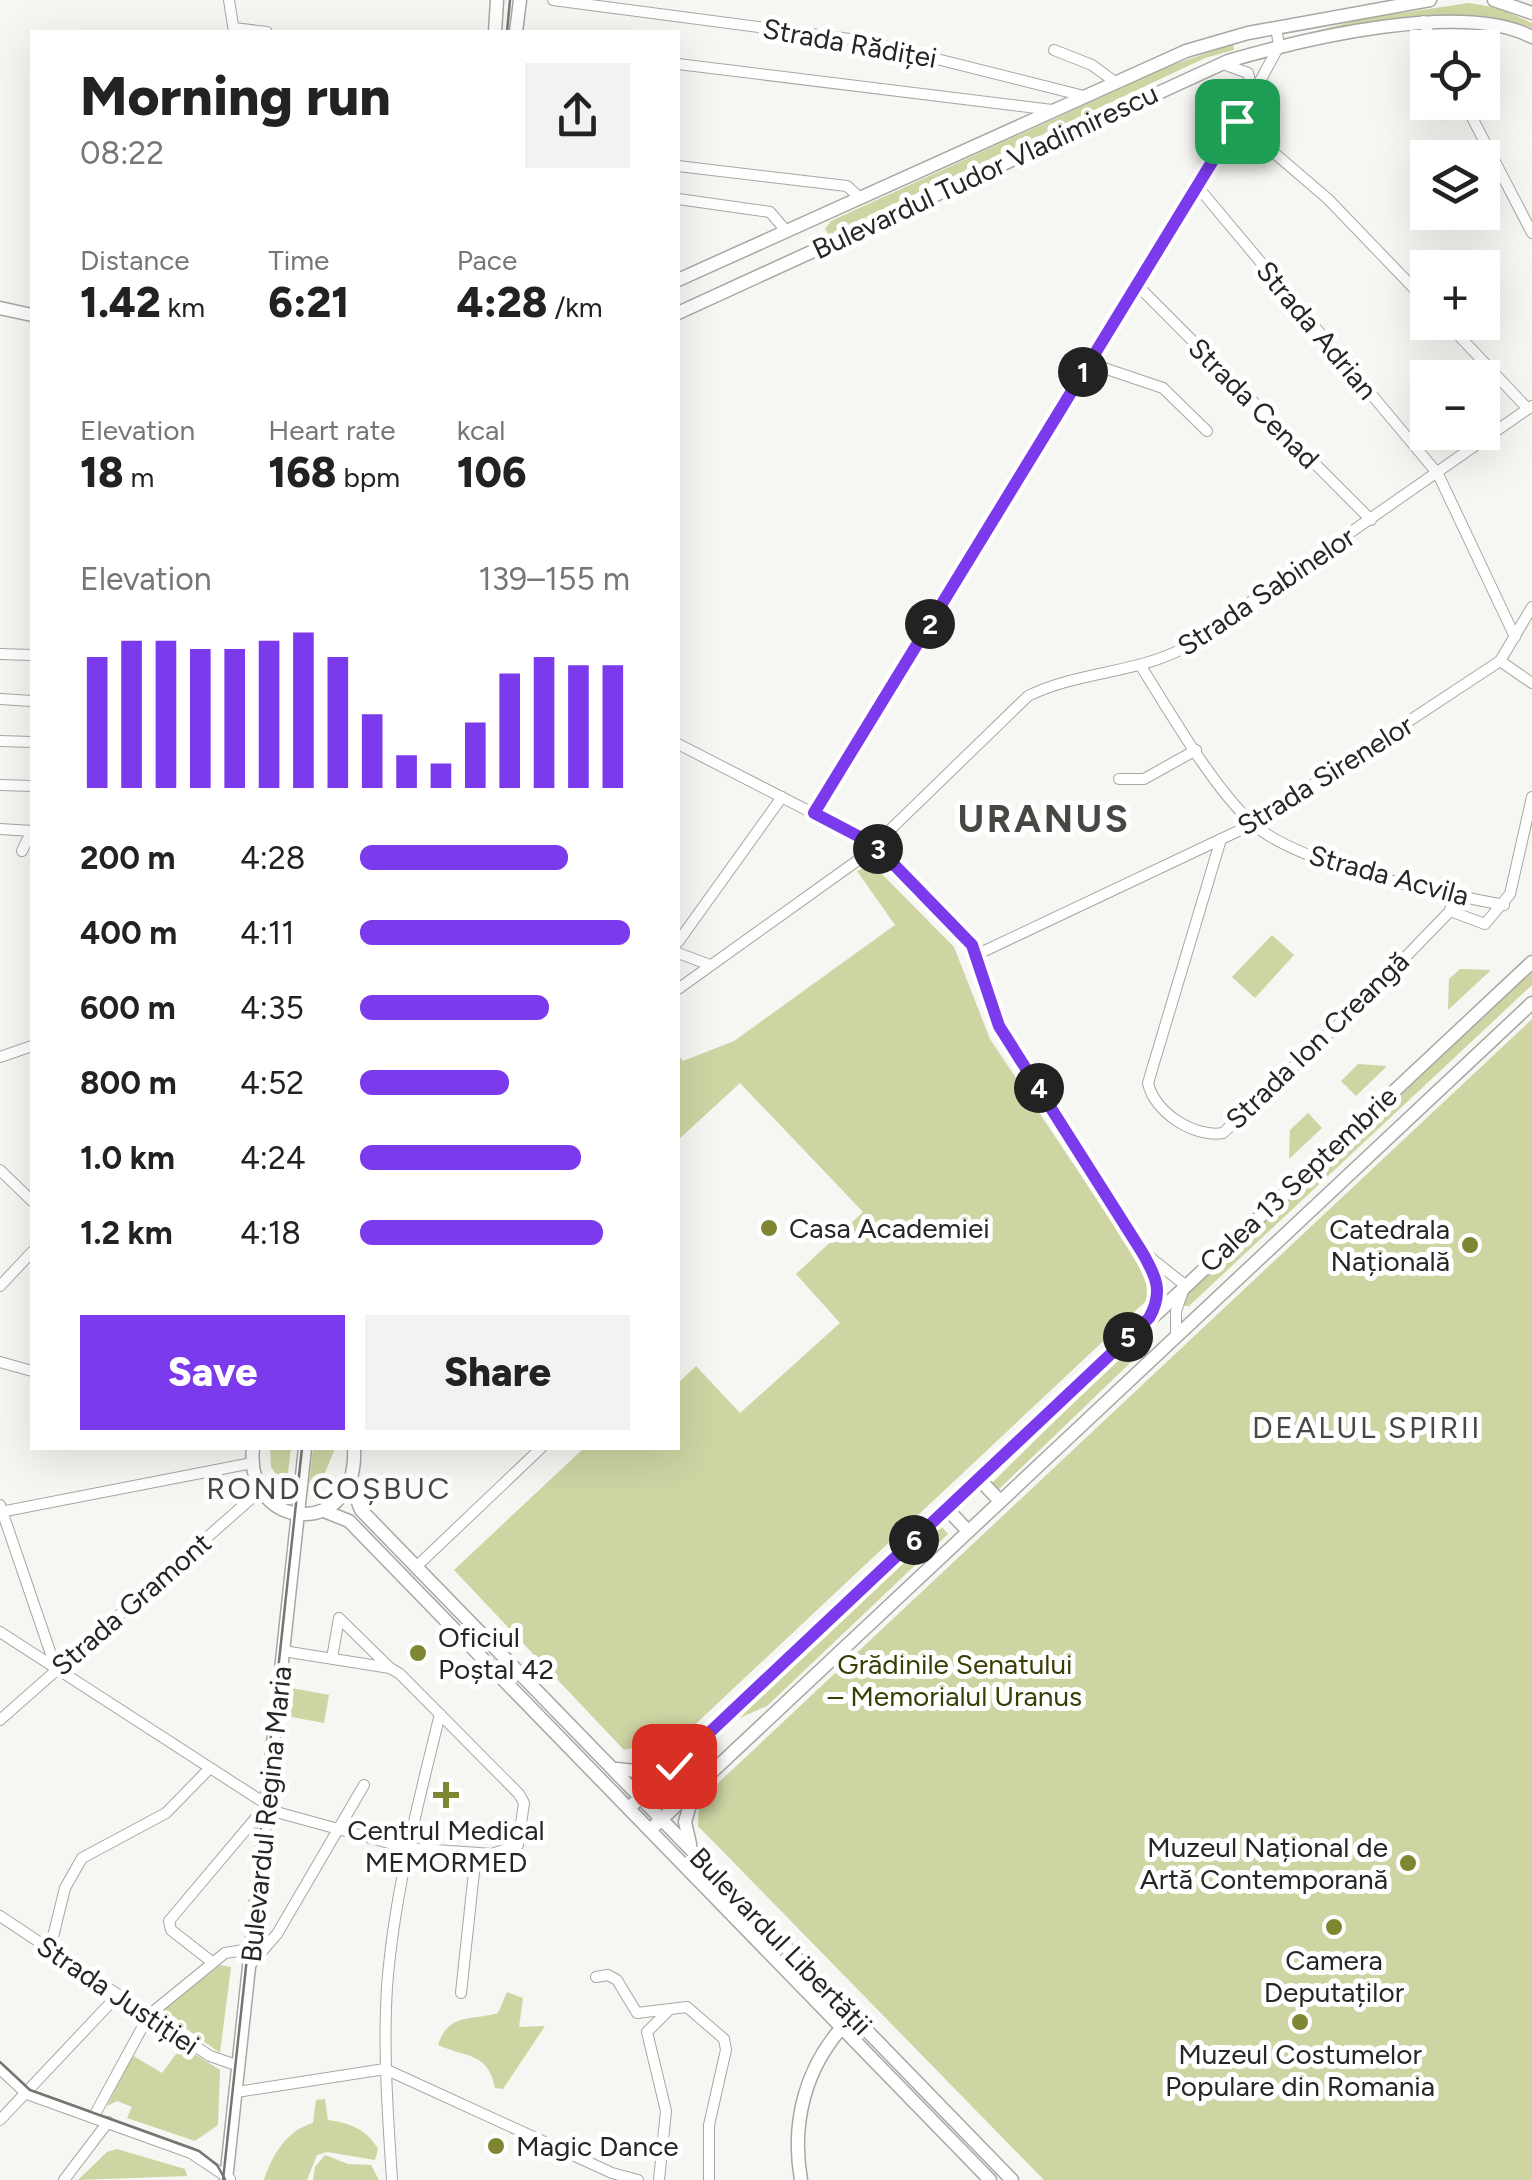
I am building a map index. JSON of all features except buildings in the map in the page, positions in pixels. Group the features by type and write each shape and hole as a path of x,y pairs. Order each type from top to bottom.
{"main road":[{"path":"495,30 497,0"},
{"path":"516,30 520,0"},
{"name":"Bulevardul Tudor Vladimirescu","path":"680,279 1208,43 1430,0"},
{"path":"1494,0 1532,13"},
{"name":"Bulevardul Tudor Vladimirescu","path":"680,312 1220,64 1279,46 1423,22 1485,19 1532,36"},
{"path":"813,220 824,244"},
{"path":"0,308 30,315"},
{"name":"Calea 13 Septembrie","path":"629,1808 1532,962"},
{"name":"Calea 13 Septembrie","path":"650,1830 1532,1003"},
{"path":"254,1450 252,1463 262,1489 297,1517 324,1511 350,1482 354,1450"},
{"name":"Bulevardul Regina Maria","path":"228,2179 305,1450"},
{"path":"978,1479 1000,1501"},
{"name":"Bulevardul Libertății","path":"350,1482 361,1510 1012,2180"},
{"path":"947,1509 968,1531"},
{"name":"Bulevardul Libertății","path":"324,1511 349,1521 990,2180"},
{"path":"614,1768 644,1772 674,1766"},
{"path":"690,1847 686,1815 696,1786"},
{"path":"801,2180 797,2143 802,2100 818,2061 852,2016"}],"street":[{"path":"229,0 234,30"},
{"name":"Strada Rădiței","path":"553,0 865,41 1084,96"},
{"path":"1423,22 1427,30"},
{"path":"814,813 1253,94 1279,46 1276,28"},
{"path":"1054,50 1092,65 1115,82"},
{"path":"680,64 1016,107 1055,109 1063,96 1058,89"},
{"path":"1220,64 1248,73 1253,94"},
{"path":"1016,107 1025,116 1019,126"},
{"path":"1237,121 1314,186 1410,285"},
{"path":"680,166 847,186 860,198"},
{"path":"1500,172 1532,233"},
{"name":"Strada Adrian","path":"1197,186 1438,474 1515,636"},
{"path":"680,200 770,212 787,232"},
{"name":"Strada Cenad","path":"1137,285 1370,520"},
{"path":"1464,340 1530,407"},
{"path":"1089,362 1163,388 1207,431"},
{"name":"Strada Sabinelor","path":"680,988 875,845 1028,696 1045,688 1142,668 1186,648 1530,407"},
{"name":"Strada Sirenelor","path":"978,954 1253,824 1500,662 1532,607"},
{"path":"0,654 30,656"},
{"path":"1500,662 1532,683"},
{"name":"Strada Acvila","path":"1142,668 1196,750 1253,824 1297,850 1453,895 1504,905"},
{"path":"0,700 30,701"},
{"path":"0,740 30,742"},
{"path":"680,745 875,845 978,954 982,983 999,1026 1158,1283 1157,1302 1149,1318"},
{"path":"1119,779 1144,778 1196,750"},
{"path":"0,785 30,786"},
{"path":"680,939 782,796"},
{"path":"1453,895 1450,911 1485,924 1504,905 1532,798"},
{"path":"0,829 30,830"},
{"path":"22,851 30,834"},
{"name":"Strada Ion Creangă","path":"1222,839 1148,1084 1162,1109 1208,1134 1223,1133 1450,911"},
{"path":"680,954 710,966"},
{"path":"0,1057 30,1047"},
{"path":"0,1170 30,1198"},
{"path":"1142,1252 1184,1285 1178,1300 1176,1336"},
{"path":"3,1278 30,1254"},
{"path":"0,1362 30,1370"},
{"path":"416,1566 539,1450"},
{"path":"56,1670 1,1510 252,1463"},
{"name":"Strada Gramont","path":"0,1720 262,1489"},
{"path":"0,1632 266,1806 340,1832 406,1848 496,1854 518,1845 524,1804 440,1714 340,1618 332,1658"},
{"path":"283,1650 390,1668"},
{"path":"392,2180 386,2068 387,1985 406,1848 440,1714"},
{"path":"50,1949 74,1868 91,1851 173,1808 208,1770"},
{"path":"250,1965 277,1934 364,1785"},
{"path":"212,1962 172,1930 169,1921 266,1806"},
{"path":"461,1993 476,1853"},
{"name":"Strada Justiției","path":"0,1916 210,2056 240,2066"},
{"path":"94,2116 149,2015 224,1954 251,1948"},
{"path":"596,1978 608,1975 617,1980 648,2032 666,2111 659,2180"},
{"path":"0,2120 118,1995"},
{"path":"637,2014 673,2008 697,2012 722,2034 726,2045 709,2125 709,2180"},
{"path":"648,2032 673,2008"},
{"path":"237,2092 386,2068 612,2173 638,2180"},
{"path":"0,2069 27,2094 192,2153 228,2179"},
{"path":"64,2180 108,2122"}],"green space":[{"path":"1469,3 1498,8 1532,23 1532,28 1502,20 1441,18 1289,38 1362,19"},
{"path":"1233,44 1234,50 1205,58 829,235 825,229 831,221 1169,66"},
{"path":"872,864 954,947 990,1039 1152,1282 1147,1300 669,1749 649,1744 624,1750 454,1570 582,1450 680,1450 680,1381 696,1366 740,1413 840,1323 796,1274 863,1212 740,1083 680,1138 680,1057 683,1061 734,1041 895,925 857,871"},
{"path":"1272,935 1294,955 1255,998 1232,977"},
{"path":"1460,969 1491,970 1448,1010 1449,979"},
{"path":"1532,972 1532,985 1189,1306 1183,1306 1183,1298"},
{"name":"Grădinile Senatului – Memorialul Uranus","path":"1532,1019 1532,2180 1044,2180 698,1826 699,1801"},
{"path":"1358,1064 1387,1066 1356,1096 1341,1081"},
{"path":"1308,1113 1322,1128 1289,1159 1290,1130"},
{"path":"1146,1331 1154,1340 997,1491 991,1484"},
{"path":"270,1450 291,1450 286,1489 271,1467"},
{"path":"313,1450 334,1450 322,1480 308,1492"},
{"path":"941,1526 948,1534 767,1706 735,1720"},
{"path":"291,1688 329,1695 324,1723 286,1716"},
{"path":"220,1965 231,1967 220,2053 162,2011"},
{"path":"507,1992 523,1998 519,2027 545,2026 503,2089 495,2088 482,2062 438,2045 455,2022 498,2013"},
{"path":"182,2046 220,2070 218,2125 195,2141 127,2118 132,2107 117,2101 107,2106 132,2055 162,2073"},
{"path":"325,2099 328,2120 350,2125 368,2136 378,2149 375,2160 327,2152 317,2155 307,2180 264,2180 282,2145 296,2131 313,2123 316,2100"},
{"path":"117,2149 185,2169 187,2176 78,2180 107,2152"},
{"path":"325,2155 348,2164 371,2165 379,2180 313,2180 315,2167"}],"tram line":[{"path":"507,30 510,0"},
{"path":"223,2180 302,1450"},
{"path":"0,2062 30,2090 199,2151 217,2165 225,2179"}],"place":[{"name":"Casa Academiei","path":"769,1228"},
{"name":"Catedrala Națională","path":"1470,1245"},
{"name":"Oficiul Poștal 42","path":"418,1653"},
{"name":"Centrul Medical MEMORMED","path":"446,1795"},
{"name":"Muzeul Național de Artă Contemporană","path":"1408,1863"},
{"name":"Camera Deputaților","path":"1334,1927"},
{"name":"Muzeul Costumelor Populare din Romania","path":"1300,2022"},
{"name":"Magic Dance","path":"496,2146"}],"district":[{"name":"URANUS","path":"1044,819"},
{"name":"DEALUL SPIRII","path":"1367,1427"},
{"name":"ROND COȘBUC","path":"329,1488"}],"route":[{"path":"674,1766 1149,1318 1157,1302 1156,1278 1142,1252 999,1026 972,945 875,845 814,813 1237,121"}]}
